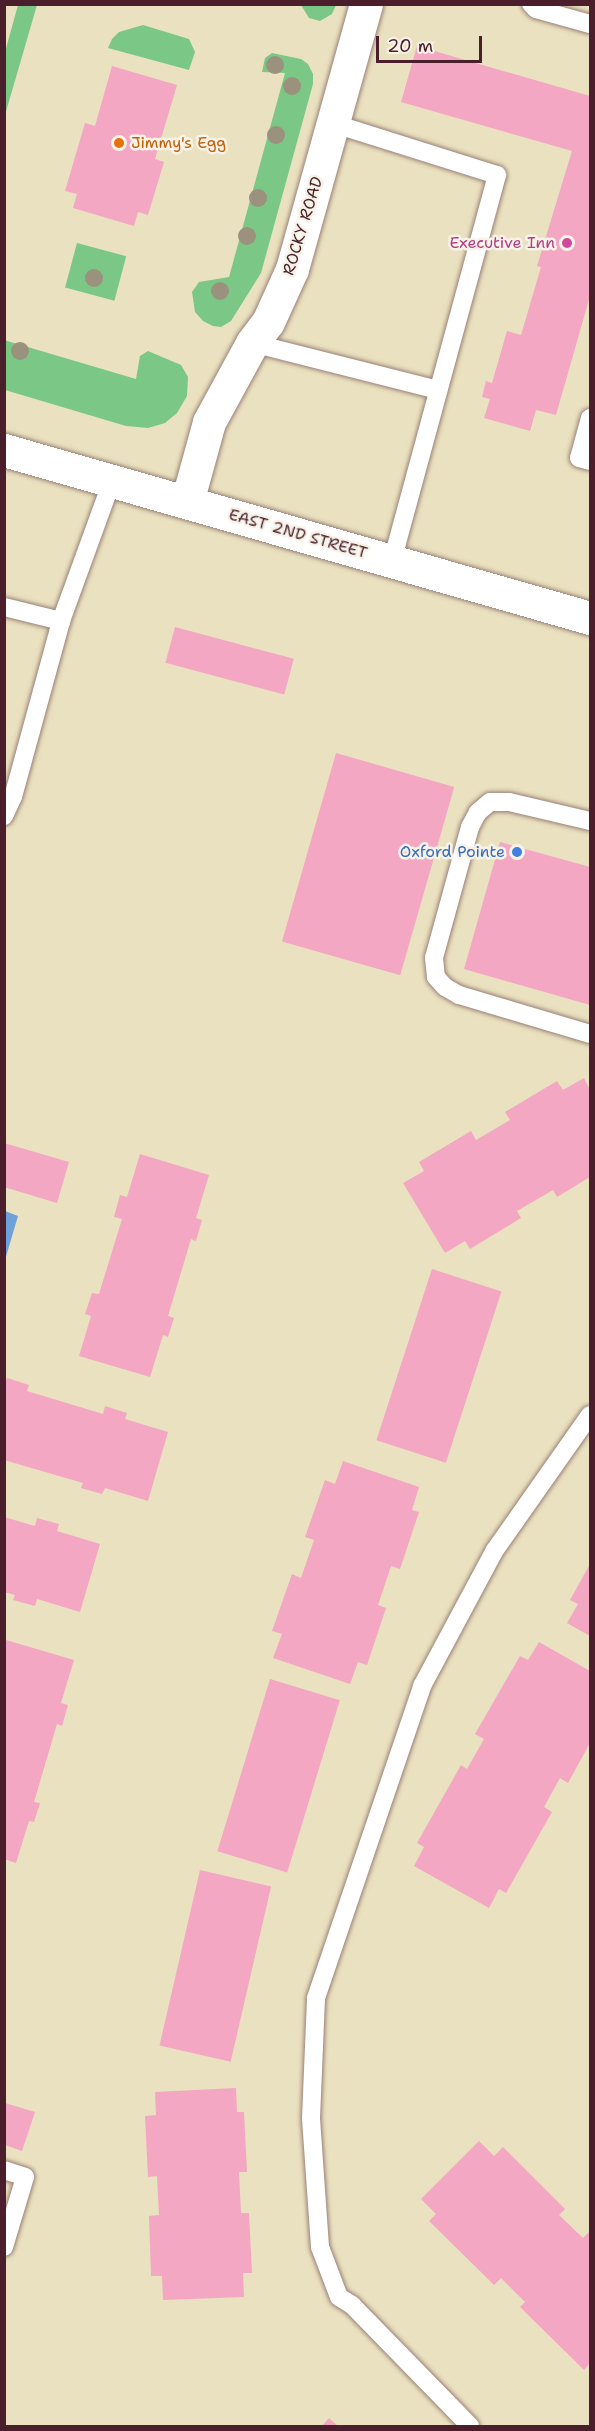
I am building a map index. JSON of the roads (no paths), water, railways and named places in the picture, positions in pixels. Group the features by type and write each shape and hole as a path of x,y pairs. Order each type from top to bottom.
{"main road":[{"name":"ROCKY ROAD","path":"187,502 209,422 252,343 268,322 292,268 366,4"},
{"name":"EAST 2ND STREET","path":"4,450 591,618"}],"lane":[{"path":"531,4 536,9 591,24"},
{"path":"333,123 497,175 392,561"},
{"path":"252,343 438,390"},
{"path":"591,418 579,458 591,461"},
{"path":"4,816 13,797 61,621 112,481"},
{"path":"4,607 61,621"},
{"path":"591,821 508,802 490,802 477,812 470,827 434,958 436,977 445,987 459,995 591,1034"},
{"path":"470,2427 352,2305 339,2296 320,2247 311,2118 316,1998 422,1686 495,1550 591,1415"},
{"path":"4,2170 25,2177 4,2247"}],"water":[{"path":"4,1211 18,1216 5,1260"}],"place":[{"name":"Jimmy's Egg","path":"119,143"},
{"name":"Executive Inn","path":"567,243"},
{"name":"Oxford Pointe","path":"517,852"}]}
